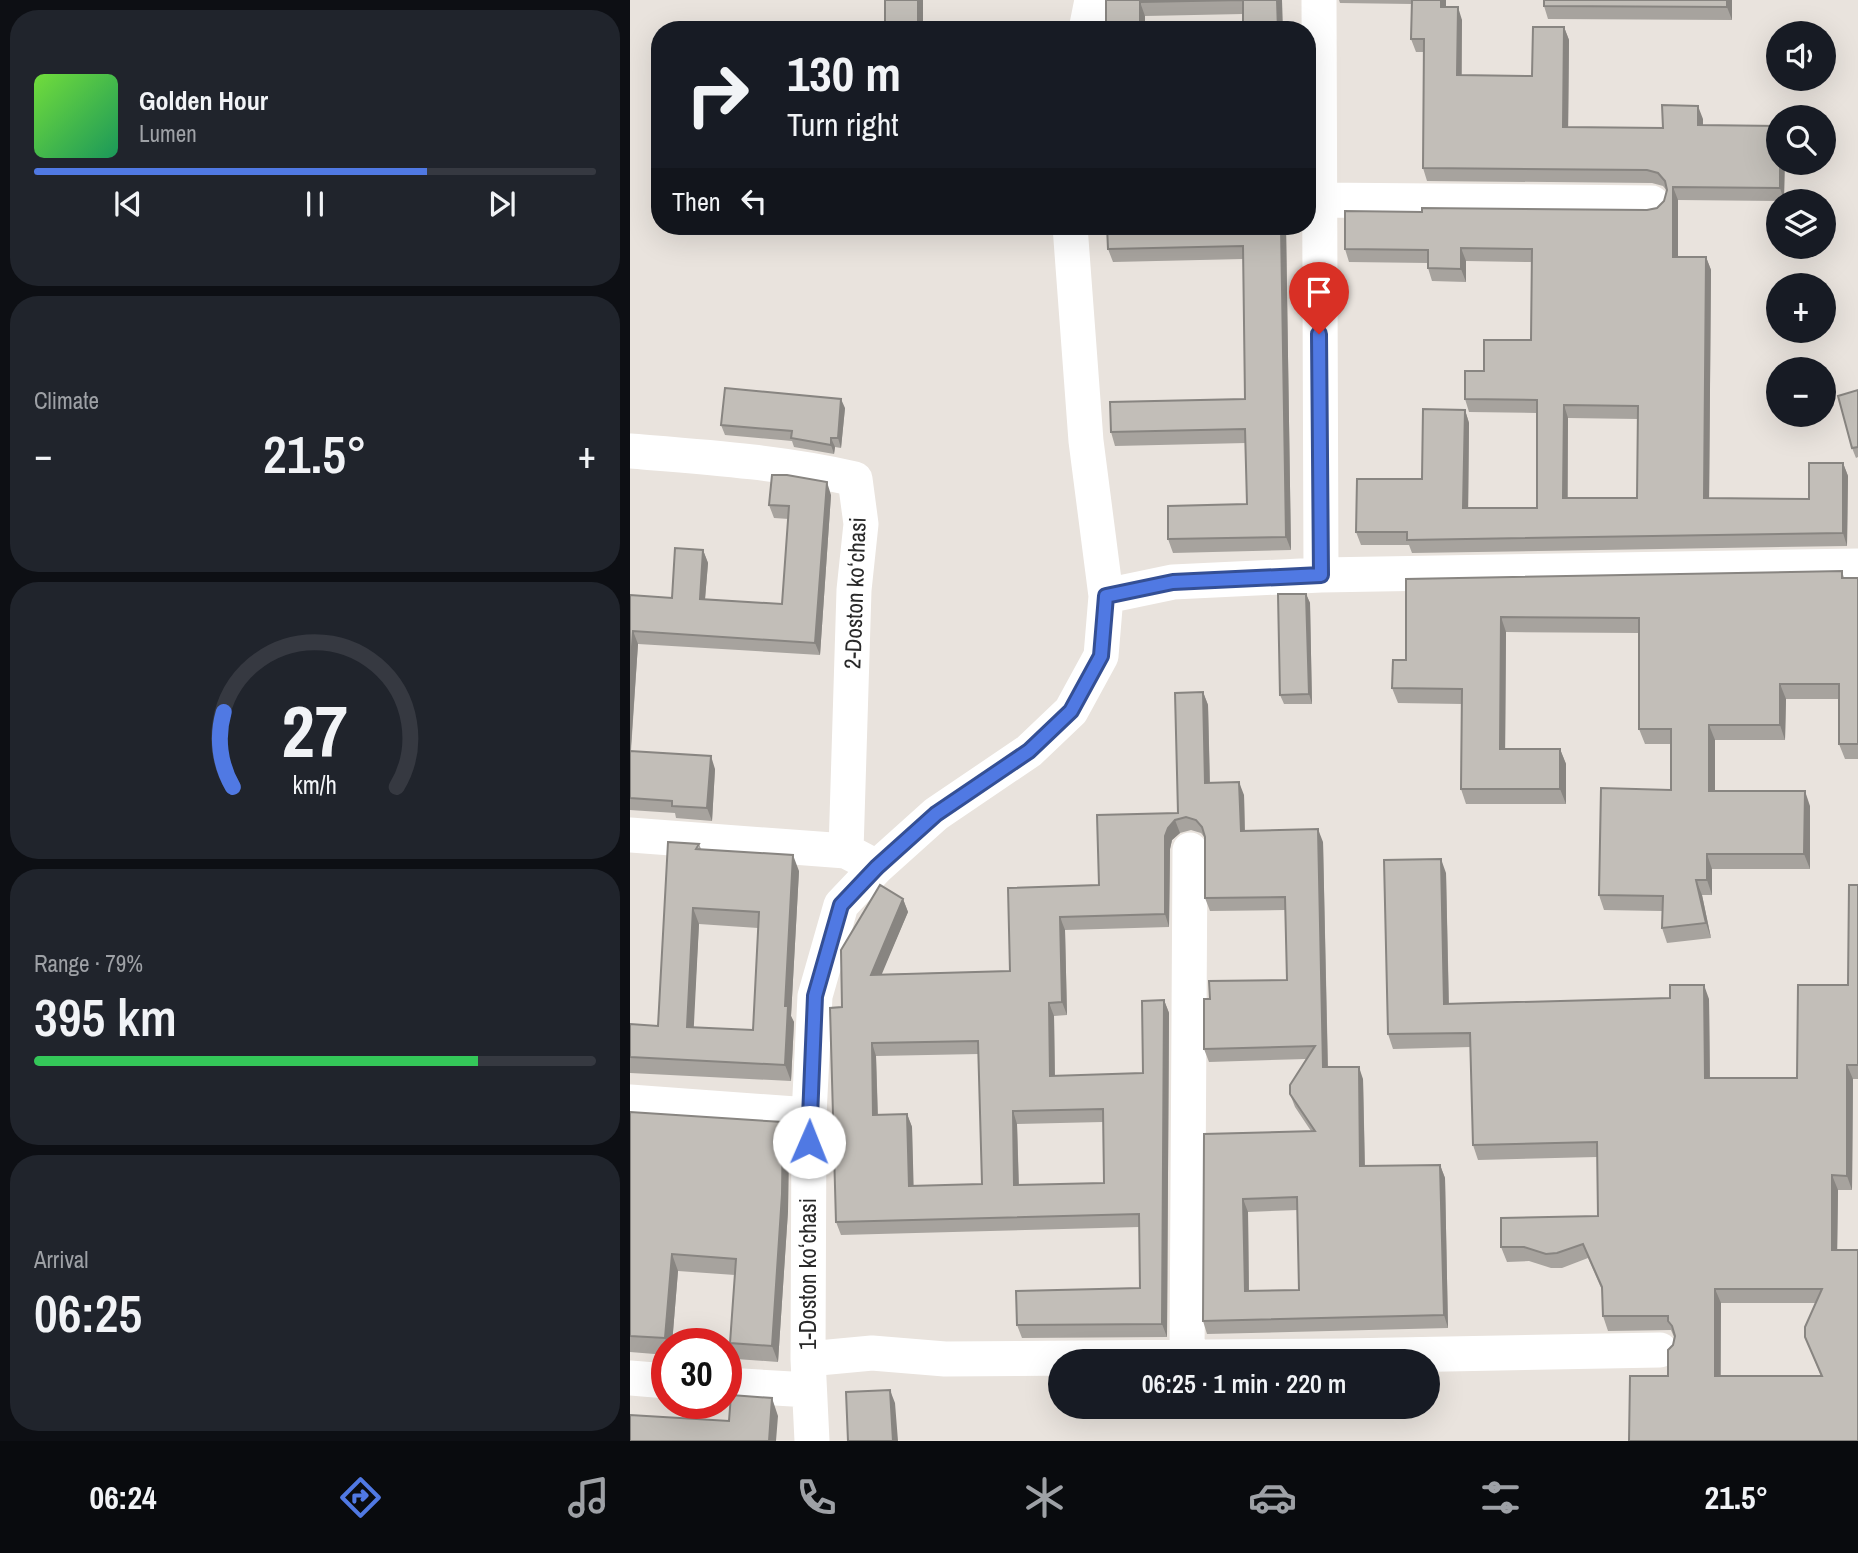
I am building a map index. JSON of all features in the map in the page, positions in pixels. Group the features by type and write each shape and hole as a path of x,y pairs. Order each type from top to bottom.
{"street":[{"path":"1088,21 1092,0"},
{"path":"1319,0 1321,575"},
{"path":"1318,200 1652,203"},
{"name":"1-Doston koʻchasi","path":"811,1441 809,1115 815,996 841,905 877,867 936,814 1029,751 1071,711 1101,656 1106,596 1086,441 1071,235"},
{"name":"2-Doston koʻchasi","path":"630,451 752,462 855,478 861,524 854,590 846,851"},
{"path":"1106,596 1173,582 1321,575 1858,566"},
{"path":"630,835 846,851 877,867"},
{"path":"1188,1349 1190,849"},
{"path":"630,1102 809,1115"},
{"path":"1440,1354 1660,1350"},
{"path":"742,1383 809,1374 872,1353 945,1359 1048,1359"},
{"path":"630,1378 651,1380"}],"building":[{"path":"885,0 918,0 918,21 885,21"},
{"path":"1106,0 1243,0 1140,2 1140,21 1106,21"},
{"path":"1243,0 1277,0 1278,21 1243,21"},
{"path":"1412,0 1441,0 1441,7 1458,7 1457,75 1532,76 1533,27 1564,27 1563,127 1663,128 1662,105 1698,106 1698,125 1766,126 1766,175 1780,175 1780,188 1673,187 1673,257 1706,257 1704,498 1809,499 1809,463 1843,463 1843,533 1407,540 1407,532 1356,532 1357,479 1422,479 1423,409 1465,410 1463,508 1537,508 1537,400 1465,399 1465,371 1484,371 1484,340 1531,340 1532,249 1461,248 1461,269 1428,268 1428,250 1345,249 1345,211 1422,212 1422,208 1647,210 1657,208 1664,201 1667,190 1665,181 1658,173 1647,170 1423,168 1424,39 1411,39","holes":["1564,405 1638,406 1637,498 1563,498"]},
{"path":"1544,0 1727,0 1727,7 1544,6"},
{"path":"1107,235 1281,235 1286,537 1168,539 1168,506 1247,504 1245,429 1111,432 1110,402 1245,399 1243,246 1108,249"},
{"path":"725,388 841,399 838,438 831,438 831,445 791,438 792,431 721,425"},
{"path":"1858,390 1858,447 1852,448 1838,396"},
{"path":"772,475 827,482 815,643 633,631 630,677 630,595 672,598 675,548 703,550 700,599 782,604 789,506 769,505"},
{"path":"1842,571 1842,578 1858,578 1858,744 1839,744 1839,684 1780,684 1780,725 1709,725 1709,791 1805,791 1804,854 1707,854 1707,880 1696,880 1706,923 1662,928 1663,896 1599,895 1601,788 1671,790 1671,729 1639,729 1639,618 1501,617 1500,749 1560,749 1560,789 1461,789 1462,689 1392,688 1393,660 1406,660 1406,579"},
{"path":"1278,594 1306,594 1309,694 1280,695"},
{"path":"1203,692 1205,783 1239,782 1241,831 1318,829 1323,1067 1359,1067 1360,1166 1440,1165 1444,1315 1203,1321 1204,1134 1315,1131 1290,1094 1290,1085 1315,1046 1204,1049 1204,999 1210,999 1209,981 1287,980 1285,897 1205,898 1205,837 1196,820 1186,817 1175,820 1165,836 1165,914 1060,917 1062,1002 1049,1003 1050,1076 1143,1073 1142,1001 1164,1000 1162,1324 1017,1325 1016,1291 1140,1288 1139,1214 836,1222 830,1008 842,1007 841,950 880,885 903,899 871,975 1010,971 1008,888 1099,885 1097,815 1178,813 1175,693","holes":["978,1041 982,1184 909,1186 907,1114 873,1115 872,1043","1103,1109 1104,1183 1014,1185 1013,1111","1297,1197 1299,1290 1245,1291 1243,1199"]},
{"path":"630,751 711,756 707,808 672,806 672,801 630,798"},
{"path":"668,842 699,844 696,849 793,855 785,1006 788,1006 785,1065 630,1057 630,1024 658,1026","holes":["693,908 759,912 753,1030 687,1027"]},
{"path":"1441,859 1444,1004 1670,998 1670,985 1704,985 1705,1078 1797,1078 1798,985 1848,985 1849,885 1858,885 1858,1065 1847,1065 1847,1176 1832,1175 1832,1250 1858,1250 1858,1441 1629,1441 1630,1376 1668,1376 1668,1350 1673,1345 1675,1336 1668,1316 1603,1316 1602,1287 1583,1244 1546,1254 1524,1247 1501,1247 1501,1218 1598,1216 1597,1142 1473,1145 1470,1033 1388,1034 1384,860","holes":["1715,1289 1822,1289 1805,1327 1805,1337 1822,1376 1715,1376"]},
{"path":"630,1112 783,1122 782,1194 772,1346 742,1344 742,1328 731,1328 736,1259 672,1254 666,1328 651,1328 651,1337 630,1336"},
{"path":"890,1390 893,1441 848,1441 846,1392"},
{"path":"742,1396 772,1398 769,1441 630,1441 630,1415 651,1416 651,1419 742,1419"}],"route":[{"path":"809,1142 815,996 841,905 877,867 936,814 1029,751 1071,711 1101,656 1106,596 1173,582 1321,575 1319,334"}]}
